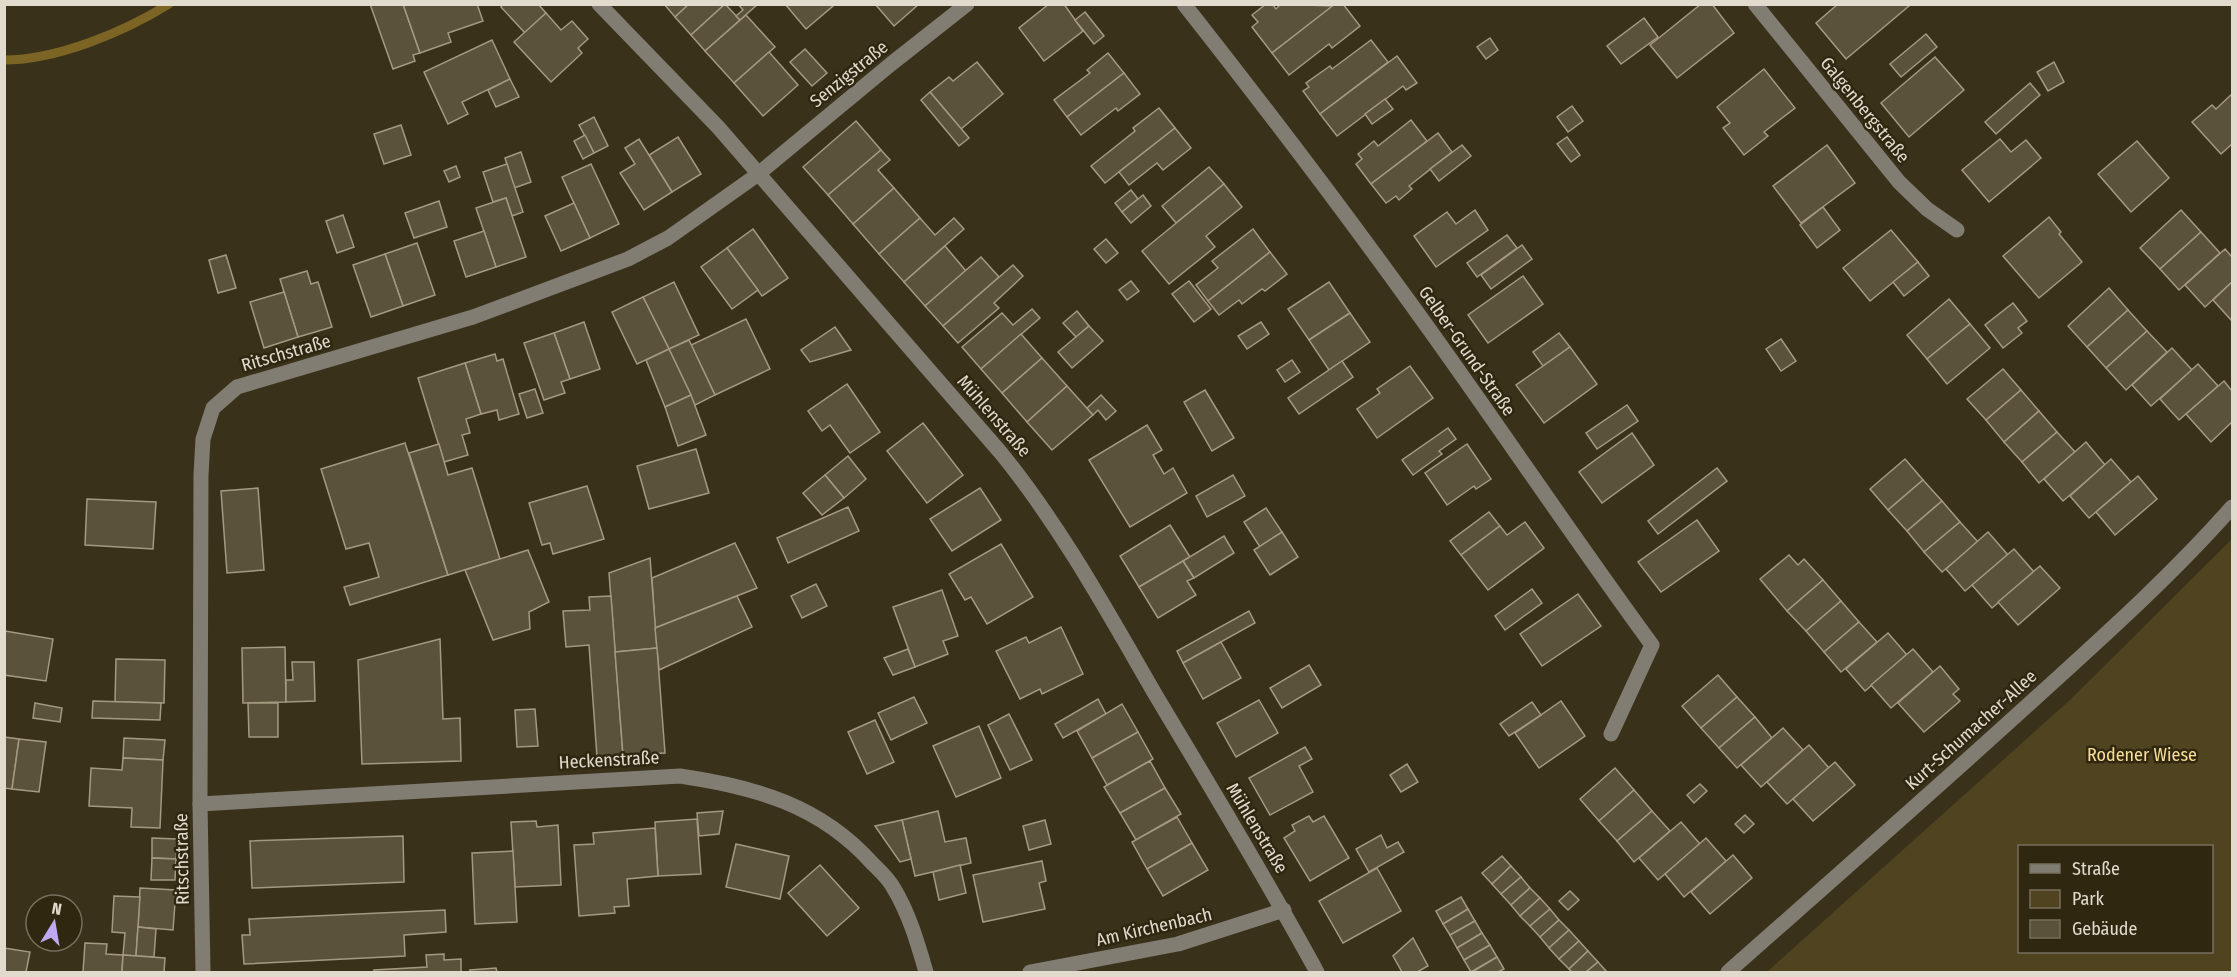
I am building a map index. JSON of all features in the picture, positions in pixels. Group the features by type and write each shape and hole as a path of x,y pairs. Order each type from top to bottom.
{"street":[{"name":"Mühlenstraße","path":"599,4 718,128 1001,453 1035,496 1083,572 1284,910 1317,972"},
{"name":"Senzigstraße","path":"757,175 967,4"},
{"name":"Gelber-Grund-Straße","path":"1184,4 1281,129 1412,305 1583,551 1652,645 1611,734"},
{"name":"Galgenbergstraße","path":"1755,4 1899,182 1927,209 1957,230"},
{"name":"Ritschstraße","path":"203,972 200,804 201,475 203,439 213,408 237,387 473,317 628,259 668,238 757,175"},
{"name":"Kurt-Schumacher-Allee","path":"1728,972 1916,807 2121,620 2209,534 2232,507"},
{"name":"Heckenstraße","path":"200,804 680,776 753,789 783,800 824,821 856,845 893,886 915,933 926,972"},
{"name":"Am Kirchenbach","path":"1030,972 1178,944 1284,910"}],"green space":[{"name":"Rodener Wiese","path":"2232,539 2232,972 1767,972 2071,699"}],"building":[{"path":"370,4 403,4 420,53 413,55 415,61 393,69"},
{"path":"403,4 477,4 483,21 448,33 451,42 420,53"},
{"path":"503,4 538,4 546,13 525,33 501,7"},
{"path":"664,4 689,4 675,17"},
{"path":"689,4 725,4 691,35 675,17"},
{"path":"725,4 740,20 705,51 691,35"},
{"path":"738,4 758,4 740,20 736,16 743,10"},
{"path":"785,4 832,4 833,6 806,29"},
{"path":"875,4 919,4 894,26"},
{"path":"1049,4 1064,4 1083,31 1044,61 1019,28"},
{"path":"1266,4 1272,4 1276,9 1281,4 1333,6 1272,53 1252,27 1258,22 1252,15"},
{"path":"1335,4 1343,4 1360,26 1332,48 1329,44 1289,75 1272,53"},
{"path":"1701,4 1712,4 1734,33 1677,78 1650,45"},
{"path":"1838,4 1907,4 1909,6 1846,59 1816,23"},
{"path":"1085,12 1104,36 1094,44 1075,20"},
{"path":"546,13 561,30 572,21 588,39 578,48 582,53 551,82 514,42"},
{"path":"746,15 775,47 734,83 705,51"},
{"path":"1644,18 1658,37 1621,64 1607,46"},
{"path":"1926,34 1937,47 1901,77 1890,64"},
{"path":"1490,38 1498,50 1486,59 1477,47"},
{"path":"492,40 510,79 462,102 468,114 448,124 424,72"},
{"path":"1371,40 1388,62 1320,114 1303,91 1309,87 1306,83 1330,66 1332,69"},
{"path":"805,49 827,73 812,86 790,62"},
{"path":"769,52 798,85 763,116 734,83"},
{"path":"1108,53 1124,73 1067,117 1054,100 1090,73 1087,70"},
{"path":"1397,56 1417,83 1406,90 1403,86 1337,136 1320,114"},
{"path":"1935,57 1964,90 1909,137 1881,103"},
{"path":"977,62 1003,94 961,129 930,92 949,77 953,81"},
{"path":"2054,62 2064,82 2048,91 2037,72"},
{"path":"1764,69 1795,108 1764,132 1768,136 1744,155 1723,128 1730,123 1717,107"},
{"path":"1124,73 1140,94 1118,111 1116,108 1081,135 1067,117"},
{"path":"510,79 519,97 496,107 488,90"},
{"path":"2030,83 2040,95 1996,134 1985,122"},
{"path":"930,92 969,138 959,146 921,100"},
{"path":"2232,94 2232,144 2221,154 2192,122 2212,105 2216,109"},
{"path":"1385,99 1393,109 1372,124 1365,114"},
{"path":"1572,106 1583,121 1568,132 1557,117"},
{"path":"1159,108 1175,128 1105,183 1091,166 1135,131 1133,128"},
{"path":"594,117 608,146 594,153 579,125"},
{"path":"1411,120 1427,141 1371,184 1356,164 1362,159 1358,154 1374,141 1378,146"},
{"path":"856,121 881,150 828,195 803,167"},
{"path":"401,125 411,155 384,164 374,134"},
{"path":"1175,128 1191,148 1163,170 1157,163 1129,185 1119,172"},
{"path":"1438,133 1452,152 1409,186 1412,189 1399,200 1396,196 1386,203 1371,184"},
{"path":"585,135 594,153 583,159 574,141"},
{"path":"678,137 701,174 672,192 649,155"},
{"path":"1567,137 1580,155 1571,162 1557,144"},
{"path":"639,139 672,192 644,210 620,173 635,164 625,148"},
{"path":"2000,139 2011,152 2026,140 2041,158 1989,202 1962,170"},
{"path":"2137,141 2169,178 2131,212 2098,174"},
{"path":"1462,145 1471,156 1439,181 1430,169"},
{"path":"1827,145 1855,183 1801,223 1773,186"},
{"path":"881,150 890,160 878,170 894,188 853,224 828,195"},
{"path":"521,152 531,182 514,188 505,158"},
{"path":"507,164 523,212 512,216 506,198 493,202 483,172"},
{"path":"591,164 619,224 590,238 562,177"},
{"path":"456,166 460,177 449,182 444,171"},
{"path":"1209,167 1224,184 1176,223 1162,206"},
{"path":"1224,184 1242,207 1206,236 1215,247 1169,284 1142,251"},
{"path":"894,188 920,218 879,254 853,224"},
{"path":"1131,190 1138,199 1122,212 1115,203"},
{"path":"1143,195 1151,206 1131,223 1122,212"},
{"path":"506,198 526,257 496,267 476,208"},
{"path":"439,201 447,227 414,238 405,213"},
{"path":"574,203 590,238 561,251 545,216"},
{"path":"1823,207 1840,230 1817,248 1800,225"},
{"path":"1475,210 1488,230 1436,267 1414,236 1447,212 1456,224"},
{"path":"2181,210 2201,232 2160,269 2140,248"},
{"path":"343,215 354,247 337,253 326,221"},
{"path":"2049,217 2061,232 2059,234 2082,262 2039,298 2003,256"},
{"path":"920,218 935,235 954,218 964,229 904,282 879,254"},
{"path":"753,229 788,278 762,296 727,248"},
{"path":"1253,229 1270,252 1208,301 1196,285 1218,268 1212,261"},
{"path":"1891,230 1918,262 1870,301 1843,268"},
{"path":"484,231 496,267 466,277 454,241"},
{"path":"2201,232 2220,253 2179,290 2160,269"},
{"path":"1507,235 1517,248 1477,277 1467,263"},
{"path":"1106,239 1118,253 1106,263 1094,249"},
{"path":"417,243 435,295 403,306 385,254"},
{"path":"1522,245 1532,259 1491,289 1481,275"},
{"path":"945,246 966,271 925,306 904,282"},
{"path":"727,248 758,290 732,309 701,267"},
{"path":"2225,249 2232,257 2232,282 2205,307 2185,285"},
{"path":"1270,252 1287,274 1265,291 1262,289 1242,304 1239,300 1219,315 1208,301"},
{"path":"385,254 403,306 371,317 353,265"},
{"path":"226,255 236,288 218,293 209,260"},
{"path":"981,257 999,277 943,326 925,306"},
{"path":"1918,262 1929,276 1904,296 1893,282"},
{"path":"1013,265 1023,276 994,303 999,308 958,343 943,326"},
{"path":"307,271 311,284 318,282 332,327 298,337 280,279"},
{"path":"1523,276 1543,304 1488,343 1468,315"},
{"path":"1131,281 1139,291 1127,300 1119,290"},
{"path":"1189,281 1211,309 1194,322 1172,294"},
{"path":"674,282 699,335 669,349 643,297"},
{"path":"1329,282 1350,313 1309,340 1288,309"},
{"path":"2232,282 2232,321 2213,300"},
{"path":"2109,288 2128,310 2087,347 2068,326"},
{"path":"284,292 298,337 264,348 250,302"},
{"path":"643,297 669,349 637,364 612,312"},
{"path":"1949,299 1970,324 1927,359 1907,335"},
{"path":"2013,303 2027,321 2018,328 2022,333 2003,348 1985,325"},
{"path":"1032,309 1040,318 981,369 962,347 1002,313 1013,325"},
{"path":"2128,310 2147,331 2106,368 2087,347"},
{"path":"1077,311 1089,326 1076,337 1063,323"},
{"path":"1350,313 1370,342 1329,370 1309,340"},
{"path":"746,319 770,369 715,395 691,345"},
{"path":"584,322 600,369 570,379 554,333"},
{"path":"1261,322 1269,334 1247,349 1238,336"},
{"path":"1970,324 1990,348 1947,384 1927,359"},
{"path":"1089,326 1103,341 1072,368 1058,352"},
{"path":"835,327 851,350 810,362 801,350"},
{"path":"2147,331 2167,352 2126,390 2106,368"},
{"path":"554,333 570,379 561,382 565,393 544,400 524,343"},
{"path":"1559,333 1570,347 1543,366 1533,352"},
{"path":"1021,334 1042,358 1002,393 981,369"},
{"path":"1781,339 1796,361 1781,371 1766,349"},
{"path":"689,340 715,395 695,405 669,349"},
{"path":"1570,347 1597,384 1544,423 1516,385"},
{"path":"2172,348 2192,370 2151,406 2132,385"},
{"path":"669,349 691,395 665,407 646,360"},
{"path":"495,354 497,361 503,359 519,414 499,420 497,410 481,414 465,363"},
{"path":"1042,358 1067,386 1027,422 1002,393"},
{"path":"1292,360 1300,372 1285,382 1277,370"},
{"path":"1342,361 1353,377 1299,414 1288,398"},
{"path":"465,363 481,414 466,419 470,433 462,435 468,455 444,462 418,378"},
{"path":"2198,364 2218,386 2179,420 2160,399"},
{"path":"1410,366 1433,398 1377,438 1357,409 1380,393 1377,389"},
{"path":"2003,369 2021,390 1986,420 1967,399"},
{"path":"2224,381 2232,391 2232,422 2211,442 2186,414"},
{"path":"847,384 880,432 850,453 830,425 822,431 808,411"},
{"path":"1067,386 1093,415 1052,450 1027,422"},
{"path":"535,389 543,413 527,418 519,394"},
{"path":"1205,390 1234,438 1212,451 1184,402"},
{"path":"2021,390 2039,411 2004,442 1986,420"},
{"path":"691,395 706,435 678,446 665,407"},
{"path":"1101,395 1116,411 1106,420 1098,410 1093,415 1087,408"},
{"path":"1627,405 1638,421 1597,449 1586,433"},
{"path":"2039,411 2057,432 2022,462 2004,442"},
{"path":"923,423 963,475 927,503 887,451"},
{"path":"1147,425 1162,450 1153,455 1164,474 1173,468 1187,493 1130,527 1089,460"},
{"path":"1448,428 1456,439 1439,451 1442,454 1413,475 1402,460"},
{"path":"2057,432 2075,452 2039,483 2022,462"},
{"path":"1632,433 1654,465 1602,503 1579,472"},
{"path":"2086,442 2105,465 2063,501 2044,479"},
{"path":"405,443 448,575 350,605 344,587 379,577 369,543 346,549 321,469"},
{"path":"439,444 448,475 472,468 500,559 448,575 409,453"},
{"path":"1467,444 1491,479 1476,489 1474,486 1447,505 1425,473"},
{"path":"696,449 709,493 649,509 637,466"},
{"path":"848,456 866,479 844,498 825,475"},
{"path":"1905,459 1923,480 1888,510 1870,489"},
{"path":"2111,459 2131,482 2089,518 2070,496"},
{"path":"1717,468 1727,481 1658,534 1648,521"},
{"path":"825,475 844,498 822,515 803,493"},
{"path":"1233,475 1245,496 1207,517 1196,496"},
{"path":"2138,476 2157,499 2115,535 2096,512"},
{"path":"1923,480 1942,501 1907,531 1888,510"},
{"path":"587,486 604,539 553,554 550,543 542,545 529,503"},
{"path":"258,488 264,570 227,573 221,491"},
{"path":"980,488 1001,520 952,551 930,519"},
{"path":"87,499 156,502 153,549 85,545"},
{"path":"1942,501 1960,522 1924,552 1907,531"},
{"path":"848,507 859,531 788,563 777,538"},
{"path":"1266,508 1282,532 1260,547 1244,522"},
{"path":"1489,512 1500,526 1461,555 1450,541"},
{"path":"1697,520 1719,551 1661,592 1638,562"},
{"path":"1525,522 1544,548 1488,590 1461,555 1500,526 1507,535"},
{"path":"1960,522 1978,542 1942,572 1924,552"},
{"path":"1170,525 1190,557 1139,587 1120,556"},
{"path":"1282,532 1298,557 1270,575 1254,550"},
{"path":"1988,532 2008,555 1965,591 1946,569"},
{"path":"1224,536 1234,553 1194,578 1183,561"},
{"path":"735,543 757,588 655,628 652,578"},
{"path":"1001,544 1033,597 987,624 971,597 965,600 949,574"},
{"path":"2014,549 2034,572 1992,608 1972,585"},
{"path":"528,550 549,602 529,612 530,629 493,640 465,570"},
{"path":"1789,555 1798,565 1804,559 1823,580 1787,611 1760,579"},
{"path":"650,558 657,648 615,652 609,573"},
{"path":"1183,561 1194,578 1187,581 1196,595 1158,618 1139,587"},
{"path":"2040,566 2060,588 2018,625 1998,602"},
{"path":"1823,580 1841,601 1806,631 1787,611"},
{"path":"816,584 827,606 802,618 791,596"},
{"path":"1532,589 1542,603 1505,630 1495,616"},
{"path":"942,590 958,636 943,641 948,654 915,667 893,607"},
{"path":"1578,594 1601,626 1542,666 1520,634"},
{"path":"611,596 623,755 597,757 589,645 566,647 563,611 590,610 589,597"},
{"path":"737,596 752,627 659,670 655,628"},
{"path":"1841,601 1859,622 1824,652 1806,631"},
{"path":"1249,611 1255,623 1183,663 1177,651"},
{"path":"1859,622 1877,642 1841,672 1824,652"},
{"path":"1061,627 1083,674 1042,694 1040,689 1020,699 996,651 1026,637 1029,643"},
{"path":"5,631 53,639 46,681 4,675"},
{"path":"1888,633 1907,655 1865,691 1846,669"},
{"path":"440,639 443,719 460,718 461,761 362,764 358,660"},
{"path":"1221,642 1241,678 1203,699 1183,663"},
{"path":"285,647 286,702 243,703 242,648"},
{"path":"657,648 665,753 623,755 615,652"},
{"path":"908,649 915,667 893,675 884,658"},
{"path":"1913,649 1933,672 1891,708 1871,685"},
{"path":"116,659 165,660 164,703 115,702"},
{"path":"292,662 314,662 315,701 286,702 286,680 293,680"},
{"path":"1309,665 1321,685 1282,708 1270,688"},
{"path":"1940,666 1959,689 1953,694 1960,701 1924,732 1898,703"},
{"path":"1718,675 1737,697 1701,728 1682,706"},
{"path":"914,697 927,723 891,740 878,713"},
{"path":"1737,697 1755,717 1719,748 1701,728"},
{"path":"1098,699 1106,714 1063,738 1055,724"},
{"path":"1259,700 1278,733 1236,757 1217,723"},
{"path":"93,701 161,703 160,720 92,718"},
{"path":"1561,701 1585,736 1539,768 1515,733"},
{"path":"1532,702 1541,715 1509,736 1500,724"},
{"path":"35,703 62,708 60,722 33,718"},
{"path":"248,703 278,703 278,737 249,737"},
{"path":"1122,704 1138,732 1092,758 1077,731"},
{"path":"535,709 538,746 517,747 515,710"},
{"path":"1009,714 1032,760 1010,770 988,725"},
{"path":"1755,717 1772,738 1737,768 1719,748"},
{"path":"875,720 894,762 867,774 848,732"},
{"path":"979,726 1001,778 956,797 933,746"},
{"path":"1783,728 1803,750 1761,787 1741,765"},
{"path":"1138,732 1153,759 1107,785 1092,758"},
{"path":"4,737 19,739 12,789 4,788"},
{"path":"124,738 165,740 163,760 123,758"},
{"path":"19,739 46,742 39,792 12,789"},
{"path":"1809,745 1829,768 1787,804 1767,782"},
{"path":"1305,747 1312,759 1299,766 1313,792 1270,815 1249,778"},
{"path":"123,758 163,760 160,828 131,827 132,808 89,806 91,768 122,770"},
{"path":"1150,761 1165,788 1120,813 1104,787"},
{"path":"1835,762 1855,785 1813,821 1793,799"},
{"path":"1407,764 1418,782 1401,792 1390,775"},
{"path":"1615,768 1634,790 1599,821 1580,799"},
{"path":"1700,784 1707,791 1694,803 1687,795"},
{"path":"1165,788 1181,814 1136,840 1120,813"},
{"path":"1634,790 1652,811 1617,841 1599,821"},
{"path":"723,811 719,834 699,836 697,813"},
{"path":"938,811 945,842 966,838 971,863 915,876 902,820"},
{"path":"1652,811 1670,831 1634,862 1617,841"},
{"path":"1745,815 1754,824 1744,833 1735,824"},
{"path":"1309,816 1313,822 1324,816 1349,858 1310,881 1284,838 1295,831 1292,825"},
{"path":"1177,817 1192,843 1147,869 1132,842"},
{"path":"697,819 701,874 658,876 655,822"},
{"path":"902,820 911,859 900,862 875,826"},
{"path":"1045,820 1051,844 1029,850 1023,826"},
{"path":"536,821 537,827 558,825 561,885 515,887 511,822"},
{"path":"1681,822 1700,844 1658,880 1639,858"},
{"path":"655,828 658,876 627,879 629,906 614,907 615,913 579,916 574,845 594,844 593,833"},
{"path":"1381,835 1387,848 1398,842 1404,852 1369,872 1356,849"},
{"path":"403,836 404,882 252,888 250,841"},
{"path":"152,838 177,839 176,859 152,858"},
{"path":"1706,838 1726,861 1684,897 1665,874"},
{"path":"1192,843 1208,870 1163,896 1147,869"},
{"path":"736,844 789,856 780,899 726,887"},
{"path":"513,851 517,922 475,924 472,853"},
{"path":"1733,855 1752,878 1710,914 1691,892"},
{"path":"1502,856 1511,866 1492,884 1482,873"},
{"path":"152,858 176,859 175,880 151,880"},
{"path":"1042,861 1046,881 1039,883 1045,909 983,922 973,875"},
{"path":"820,865 859,908 827,936 788,893"},
{"path":"960,865 966,893 939,900 933,872"},
{"path":"1511,866 1521,877 1501,894 1492,884"},
{"path":"1377,868 1401,911 1343,943 1319,901"},
{"path":"1521,877 1530,888 1511,905 1501,894"},
{"path":"140,888 176,890 173,930 138,927"},
{"path":"1530,888 1540,898 1520,916 1511,905"},
{"path":"1570,891 1579,900 1568,910 1559,901"},
{"path":"114,896 140,897 136,956 123,955 125,933 112,932"},
{"path":"1461,897 1468,909 1443,924 1436,911"},
{"path":"1540,898 1550,909 1530,926 1520,916"},
{"path":"1468,909 1475,921 1450,935 1443,924"},
{"path":"1550,909 1559,920 1540,937 1530,926"},
{"path":"445,910 446,932 404,935 405,956 244,964 242,935 250,935 249,919"},
{"path":"1559,920 1569,930 1549,948 1540,937"},
{"path":"1475,921 1482,933 1457,948 1450,935"},
{"path":"138,927 156,929 154,957 136,956"},
{"path":"1569,930 1579,941 1559,959 1549,948"},
{"path":"1482,933 1490,945 1464,960 1457,948"},
{"path":"1413,938 1428,966 1417,972 1402,972 1393,956"},
{"path":"1579,941 1588,951 1569,969 1559,959"},
{"path":"85,943 107,944 106,954 123,955 122,972 83,972"},
{"path":"1490,945 1497,957 1471,972 1464,960"},
{"path":"4,948 30,953 26,972 4,972"},
{"path":"1588,951 1598,962 1586,972 1572,972 1569,969"},
{"path":"444,954 444,960 461,959 461,972 374,972 374,970 427,967 426,955"},
{"path":"123,955 165,958 164,972 122,972"},
{"path":"1497,957 1504,969 1498,972 1472,972"},
{"path":"1598,962 1607,972 1586,972"},
{"path":"496,968 497,972 470,972 470,970"}],"waterway":[{"path":"4,60 24,59 68,50 132,25 169,4"}]}
